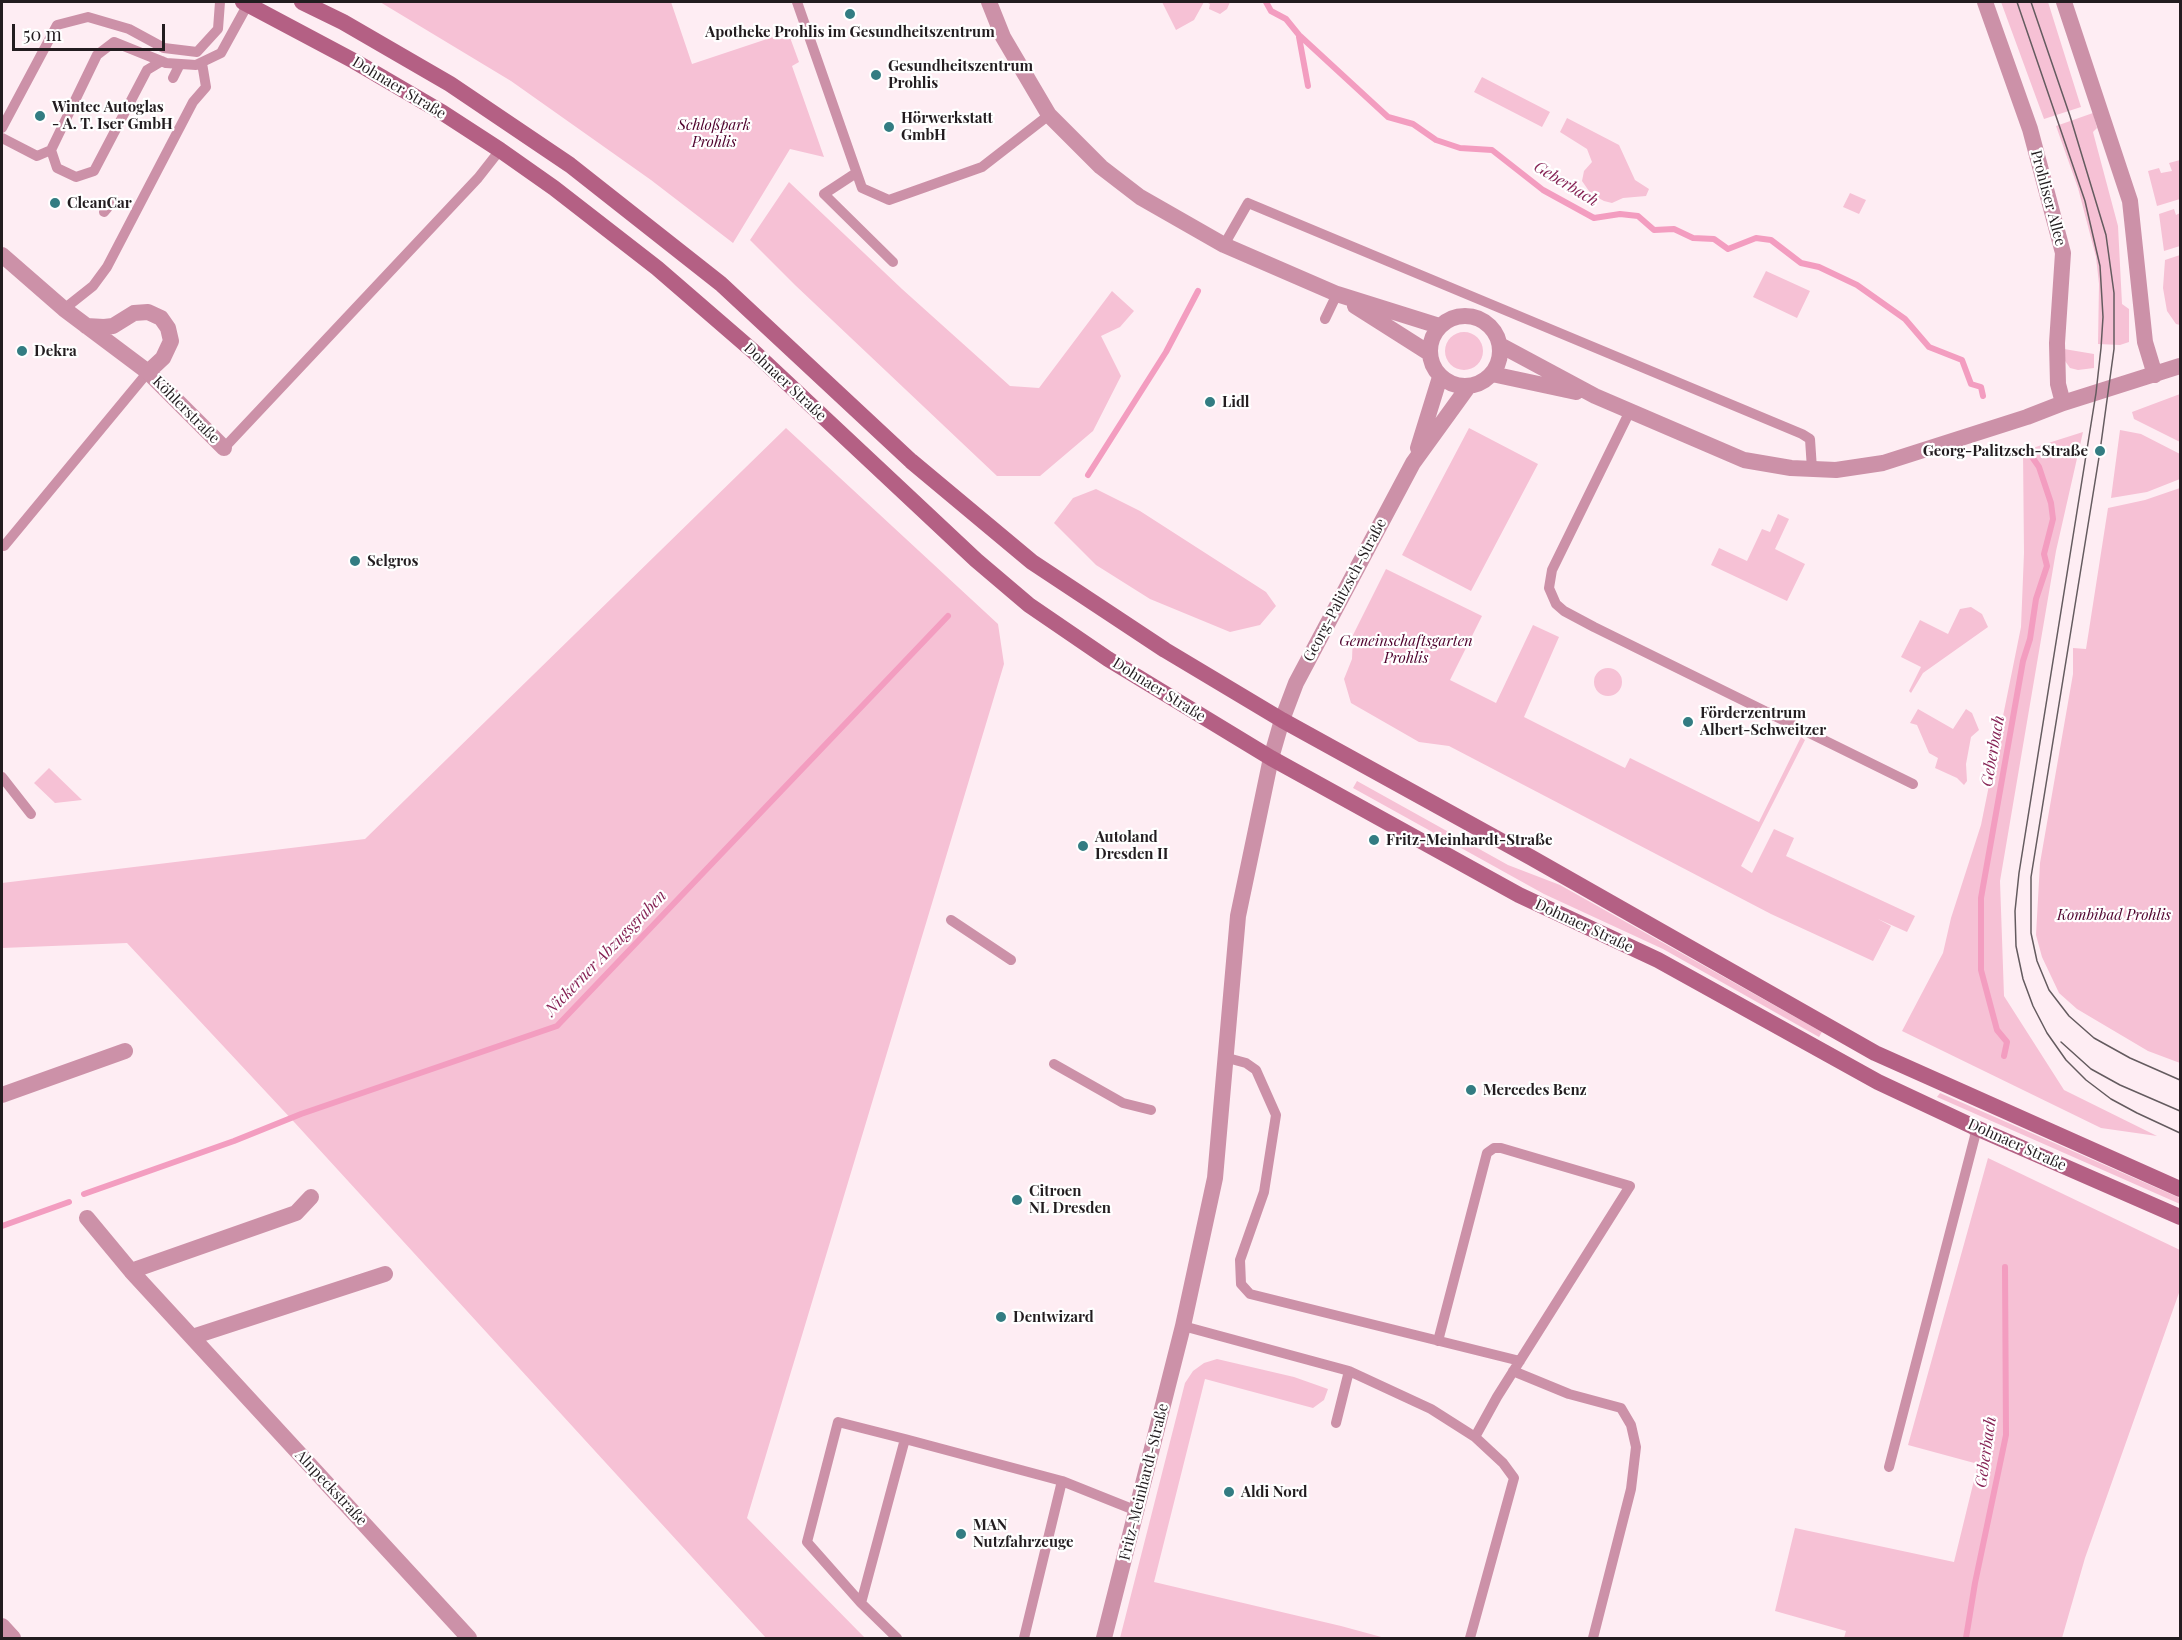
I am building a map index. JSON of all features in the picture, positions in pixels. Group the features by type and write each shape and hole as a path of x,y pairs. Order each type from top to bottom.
{"main road":[{"name":"Dohnaer Straße","path":"302,2 343,22 450,84 570,165 721,284 911,461 1032,561 1166,650 1282,720 1532,858 1875,1053 2181,1189"},
{"name":"Dohnaer Straße","path":"246,3 354,61 500,150 554,188 657,268 753,351 968,552 1029,605 1108,659 1271,758 1519,895 1658,960 1878,1082 1974,1127 2181,1217"}],"street":[{"path":"989,2 1004,37 1049,115 1101,167 1140,197 1224,245 1337,294 1439,326"},
{"name":"Prohliser Allee","path":"1985,2 2030,129 2063,253 2057,343 2058,384 2063,403"},
{"path":"2064,2 2130,201 2145,342 2155,375"},
{"name":"Köhlerstraße","path":"2,255 64,309 148,372 224,448"},
{"path":"1337,294 1428,353"},
{"name":"Köhlerstraße","path":"86,326 113,326 134,313 148,312 161,318 168,328 171,341 163,358 148,372"},
{"path":"1468,387 1457,386 1440,377 1431,364 1428,353 1430,340 1439,326 1456,316 1476,317 1495,331 1500,345 1500,354 1492,374 1595,396"},
{"path":"1500,345 1595,396 1744,460 1836,470 1883,463 2181,366"},
{"name":"Georg-Palitzsch-Straße","path":"1282,720 1302,672 1413,463 1468,387 1481,383 1492,374"},
{"name":"Georg-Palitzsch-Straße","path":"1413,463 1440,377"},
{"name":"Fritz-Meinhardt-Straße","path":"1104,1638 1183,1326 1215,1178 1238,916 1271,758 1282,720"},
{"path":"2,1095 126,1051"},
{"path":"131,1271 296,1213 311,1197"},
{"name":"Alnpeckstraße","path":"87,1218 131,1271 470,1638"},
{"path":"192,1337 385,1274"},
{"path":"2,1626 13,1638"}],"lane":[{"path":"2,128 57,25 88,17 129,29 164,48 197,52 218,29 220,2"},
{"path":"797,2 862,188 889,200 982,168 1049,115"},
{"path":"2,138 38,156 51,150 97,55 114,42 162,61 196,66 221,53 246,3"},
{"path":"51,150 57,168 76,177 94,171 147,70 162,61"},
{"path":"64,309 93,286 107,267 193,102 206,87 202,63"},
{"path":"173,78 180,64"},
{"path":"224,448 478,178 500,150"},
{"path":"856,173 825,194 893,262"},
{"path":"104,213 114,200"},
{"path":"1224,245 1248,203 1802,434 1811,442 1812,469"},
{"path":"1325,319 1337,294"},
{"path":"2,544 4,546 148,372"},
{"path":"1630,411 1552,570 1549,588 1556,604 1564,611 1594,627 1912,784"},
{"path":"2,777 31,814"},
{"path":"951,920 1011,960"},
{"path":"1224,1057 1256,1070 1276,1115 1264,1192 1240,1260 1241,1284 1250,1294 1520,1361"},
{"path":"1054,1064 1123,1103 1150,1110"},
{"path":"1889,1467 1974,1136 1974,1127"},
{"path":"1438,1341 1487,1153 1494,1148 1501,1148 1630,1186 1513,1371 1475,1437"},
{"path":"1183,1326 1349,1371 1431,1409 1475,1437 1503,1463 1514,1478 1470,1638"},
{"path":"1336,1423 1349,1371"},
{"path":"1513,1371 1569,1394 1621,1408 1631,1425 1636,1447 1631,1489 1593,1638"},
{"path":"897,1638 861,1603 807,1542 838,1422 1062,1481 1137,1510"},
{"path":"861,1603 905,1439"},
{"path":"1024,1638 1062,1481"}],"green space":[{"name":"Schloßpark Prohlis","path":"380,2 671,2 692,64 788,32 799,62 792,66 824,157 790,149 733,243 651,180 511,81"},
{"path":"1162,2 1204,2 1194,20 1176,30"},
{"path":"1206,2 1230,2 1227,9 1220,14 1209,9 1210,4"},
{"path":"2001,2 2048,2 2081,107 2044,119"},
{"path":"1482,77 1550,112 1542,127 1474,92"},
{"path":"2093,113 2097,128 2093,132 2118,226 2122,304 2129,309 2129,342 2120,345 2098,344 2099,284 2096,257 2078,188 2056,126"},
{"path":"1567,118 1619,145 1635,180 1649,189 1646,196 1623,198 1612,203 1591,194 1582,181 1584,171 1592,162 1587,149 1560,132"},
{"path":"2180,160 2180,199 2157,206 2148,171 2159,168 2161,173 2172,171 2169,163"},
{"path":"789,182 902,289 1010,386 1039,388 1112,291 1134,311 1120,327 1101,336 1121,376 1093,431 1040,476 997,476 750,240"},
{"path":"1850,193 1866,200 1859,214 1843,207"},
{"path":"2174,209 2176,215 2180,213 2180,246 2164,251 2159,214"},
{"path":"2180,255 2180,325 2176,324 2167,311 2163,288 2165,260"},
{"path":"1766,271 1810,291 1797,318 1753,297"},
{"path":"1464,332 1478,337 1483,351 1478,365 1464,370 1450,365 1445,351 1450,337"},
{"path":"2064,349 2094,354 2094,368 2078,370 2070,368 2065,361"},
{"path":"2180,394 2180,442 2134,419 2132,412"},
{"path":"786,428 998,624 1004,664 747,1518 865,1638 766,1638 295,1123 127,943 2,948 2,883 365,839"},
{"path":"1469,428 1538,464 1471,591 1402,555"},
{"path":"2120,430 2141,434 2180,454 2180,479 2147,492 2111,498"},
{"path":"2083,432 2056,551 2000,881 2004,996 2064,1090 2157,1136 2101,1128 1902,1031 1943,953 1951,918 1981,825 2021,627 2024,553 2023,451"},
{"name":"Kombibad Prohlis","path":"2180,488 2180,1063 2148,1051 2077,1009 2059,993 2042,957 2036,935 2040,863 2073,674 2073,648 2086,649 2108,508 2145,500"},
{"path":"1096,489 1140,511 1266,592 1276,606 1260,625 1230,632 1150,599 1096,565 1054,523 1073,498"},
{"path":"1778,514 1789,519 1775,549 1805,564 1787,601 1711,565 1719,548 1747,561 1762,529 1770,532"},
{"name":"Gemeinschaftsgarten Prohlis","path":"1386,569 1482,616 1450,680 1496,703 1533,625 1559,637 1524,717 1625,768 1630,758 1759,822 1801,737 1805,740 1741,866 1752,873 1774,829 1794,838 1786,856 1915,916 1907,932 1878,919 1891,926 1873,961 1771,914 1449,746 1419,742 1351,703 1344,679 1352,659 1353,635"},
{"path":"1971,607 1982,614 1988,627 1923,673 1911,693 1909,691 1921,667 1901,657 1920,620 1948,634 1960,609"},
{"path":"1608,668 1618,672 1622,682 1618,692 1608,696 1598,692 1594,682 1598,672"},
{"path":"1918,709 1953,729 1966,709 1972,713 1979,730 1971,737 1966,764 1967,781 1964,785 1957,778 1935,768 1938,758 1929,753 1917,725 1910,723"},
{"path":"49,768 82,800 55,803 34,783"},
{"path":"1357,781 1508,865 1560,885 1822,1032 1819,1037 1663,949 1544,894 1353,788"},
{"path":"1940,1093 2180,1198 2180,1204 1937,1097"},
{"path":"1988,1158 2180,1250 2180,1290 2085,1558 2062,1638 1844,1638 1846,1631 1775,1611 1795,1528 1954,1562 1978,1464 1908,1445"},
{"path":"1217,1359 1294,1377 1328,1389 1324,1400 1313,1408 1205,1379 1154,1582 1385,1638 1120,1638 1185,1383 1193,1371 1204,1363"}],"waterway":[{"name":"Geberbach","path":"1266,2 1271,11 1286,19 1299,35 1388,117 1413,124 1436,140 1460,148 1492,150 1543,190 1594,218 1620,214 1638,216 1654,230 1674,229 1693,238 1714,239 1728,249 1756,238 1771,240 1801,263 1819,267 1857,285 1905,319 1929,347 1962,360 1971,384 1981,387 1983,396"},
{"path":"1299,37 1308,86"},
{"path":"1088,475 1166,352 1198,291"},
{"name":"Geberbach","path":"2004,1056 2007,1042 1997,1030 1981,970 1981,898 2023,661 2030,639 2036,599 2047,566 2044,554 2053,519 2051,503 2039,467 2030,454"},
{"name":"Nickerner Abzugsgraben","path":"84,1194 234,1141 301,1114 557,1026 948,616"},
{"name":"Nickerner Abzugsgraben","path":"2,1226 69,1202"},
{"name":"Geberbach","path":"1966,1638 1975,1583 2006,1435 2005,1267"}],"tram line":[{"path":"2017,2 2085,201 2100,266 2103,317 2096,393 2019,873 2015,911 2016,946 2023,979 2033,1006 2047,1033 2066,1060 2086,1080 2111,1099 2180,1133"},
{"path":"2031,2 2070,116 2106,235 2114,293 2114,349 2100,451 2031,877 2031,933 2037,961 2049,990 2069,1016 2094,1038 2130,1058 2180,1080"},
{"path":"2061,1042 2091,1069 2120,1085 2180,1111"}],"place":[{"name":"Apotheke Prohlis im Gesundheitszentrum","path":"850,14"},
{"name":"Gesundheitszentrum Prohlis","path":"876,75"},
{"name":"Wintec Autoglas - A. T. Iser GmbH","path":"40,116"},
{"name":"Hörwerkstatt GmbH","path":"889,127"},
{"name":"CleanCar","path":"55,203"},
{"name":"Dekra","path":"22,351"},
{"name":"Lidl","path":"1210,402"},
{"name":"Georg-Palitzsch-Straße","path":"2100,451"},
{"name":"Selgros","path":"355,561"},
{"name":"Förderzentrum Albert-Schweitzer","path":"1688,722"},
{"name":"Fritz-Meinhardt-Straße","path":"1374,840"},
{"name":"Autoland Dresden II","path":"1083,846"},
{"name":"Mercedes Benz","path":"1471,1090"},
{"name":"Citroen NL Dresden","path":"1017,1200"},
{"name":"Dentwizard","path":"1001,1317"},
{"name":"Aldi Nord","path":"1229,1492"},
{"name":"MAN Nutzfahrzeuge","path":"961,1534"}]}
